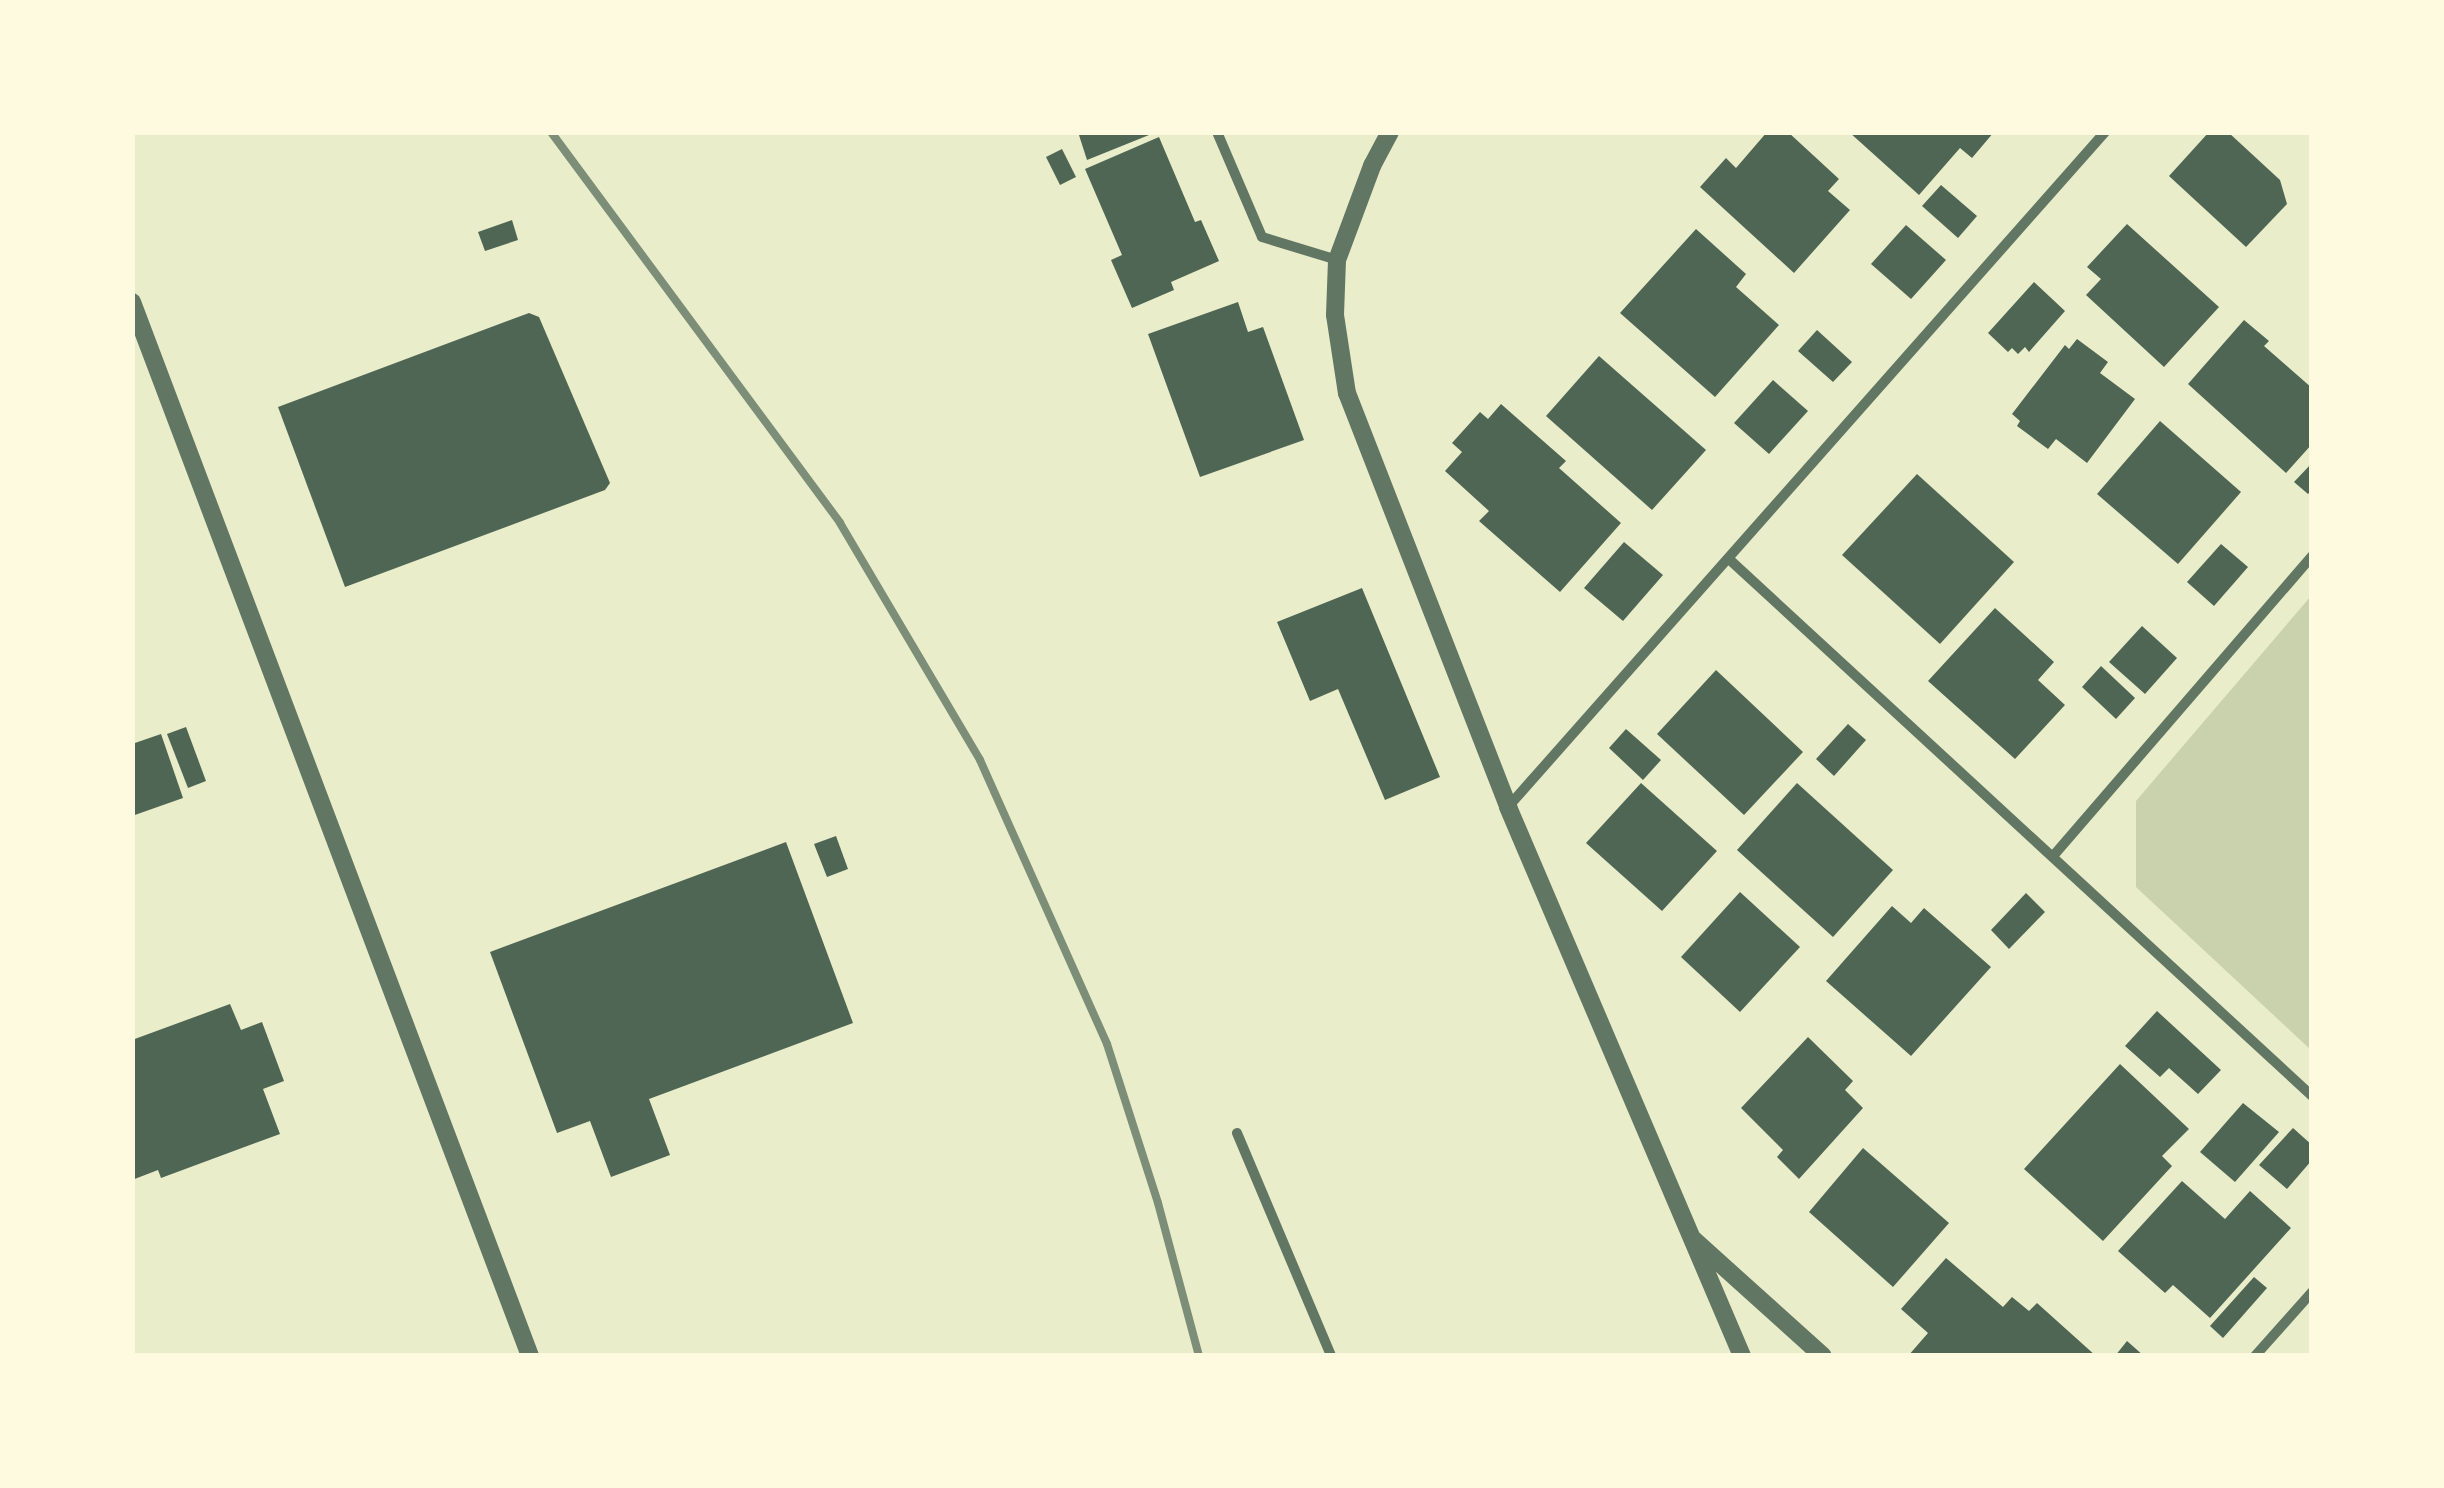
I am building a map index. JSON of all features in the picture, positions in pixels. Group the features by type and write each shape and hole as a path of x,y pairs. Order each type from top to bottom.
{"street":[{"path":"1216,132 1262,237 1337,260"},
{"path":"1390,132 1372,166 1337,260 1335,315 1347,393 1508,807 1686,1233 1742,1356"},
{"path":"1508,807 2104,132"},
{"path":"132,302 530,1356"},
{"path":"2054,855 2312,556"},
{"path":"1730,560 2312,1096"},
{"path":"1237,1134 1331,1356"},
{"path":"1686,1233 1823,1356"},
{"path":"2255,1356 2312,1292"}],"green space":[{"path":"2311,596 2311,1050 2136,887 2136,801"}],"building":[{"path":"1078,132 1154,132 1154,133 1087,160"},
{"path":"1767,132 1788,132 1839,179 1828,191 1850,210 1794,273 1700,187 1726,158 1736,168"},
{"path":"1849,132 1994,132 1972,158 1960,148 1919,195"},
{"path":"2209,132 2228,132 2280,180 2287,204 2246,247 2169,176"},
{"path":"1159,137 1195,222 1201,220 1219,261 1171,282 1174,290 1132,308 1111,260 1122,255 1085,169"},
{"path":"1062,149 1076,177 1060,185 1046,157"},
{"path":"1941,185 1977,216 1958,238 1922,206"},
{"path":"512,220 518,240 485,251 478,232"},
{"path":"2127,224 2219,307 2164,367 2086,295 2101,279 2087,267"},
{"path":"1906,225 1946,260 1911,299 1871,264"},
{"path":"1696,229 1746,274 1736,287 1779,325 1715,397 1620,313"},
{"path":"2034,282 2065,311 2029,352 2025,347 2018,354 2012,348 2008,352 1988,333"},
{"path":"1238,302 1248,332 1263,327 1304,440 1200,477 1148,334"},
{"path":"529,313 539,317 610,483 605,490 345,587 278,407"},
{"path":"2244,320 2269,341 2264,346 2312,388 2312,444 2286,473 2188,384"},
{"path":"1817,330 1852,362 1833,382 1798,351"},
{"path":"2077,339 2108,362 2100,373 2135,399 2087,463 2056,439 2048,449 2017,426 2020,421 2012,414 2065,345 2069,349"},
{"path":"1599,356 1706,450 1652,510 1546,416"},
{"path":"1773,380 1808,411 1769,454 1734,423"},
{"path":"1501,404 1566,461 1559,468 1621,523 1560,592 1479,521 1489,511 1445,471 1462,452 1452,443 1480,412 1488,419"},
{"path":"2160,421 2241,492 2178,564 2097,494"},
{"path":"2312,463 2312,490 2308,494 2294,482"},
{"path":"1917,474 2014,562 1940,644 1842,555"},
{"path":"1624,542 1663,575 1623,621 1584,588"},
{"path":"2221,544 2248,567 2214,606 2187,582"},
{"path":"1362,588 1440,777 1385,800 1338,689 1310,701 1277,622"},
{"path":"1995,608 2054,662 2038,680 2065,705 2015,759 1928,681"},
{"path":"2142,626 2177,658 2145,694 2109,662"},
{"path":"2101,666 2135,698 2116,719 2082,687"},
{"path":"1716,670 1803,752 1744,815 1657,734"},
{"path":"1848,724 1866,740 1834,776 1816,759"},
{"path":"186,727 206,781 188,788 167,734"},
{"path":"1626,729 1661,760 1643,780 1609,748"},
{"path":"161,734 183,798 132,816 132,744"},
{"path":"1641,783 1717,851 1662,911 1586,843"},
{"path":"1797,783 1893,870 1833,937 1737,850"},
{"path":"836,836 848,869 827,877 814,844"},
{"path":"786,842 853,1023 649,1099 670,1155 611,1177 590,1121 557,1133 490,952"},
{"path":"1740,892 1800,947 1740,1012 1681,957"},
{"path":"2026,893 2045,912 2009,949 1991,930"},
{"path":"1892,906 1911,923 1924,908 1991,967 1911,1056 1826,981"},
{"path":"230,1004 241,1030 262,1022 284,1081 263,1089 280,1134 161,1178 158,1170 132,1180 132,1040"},
{"path":"2157,1011 2221,1070 2198,1094 2169,1068 2160,1077 2125,1046"},
{"path":"1808,1037 1853,1081 1845,1090 1863,1108 1799,1179 1777,1157 1783,1150 1741,1108"},
{"path":"2120,1064 2189,1129 2162,1156 2172,1166 2103,1241 2024,1169"},
{"path":"2243,1103 2279,1132 2235,1182 2200,1152"},
{"path":"2293,1128 2312,1145 2312,1160 2287,1189 2259,1165"},
{"path":"1863,1148 1949,1223 1893,1287 1809,1212"},
{"path":"2182,1181 2225,1219 2250,1191 2291,1228 2210,1318 2173,1285 2165,1293 2118,1251"},
{"path":"1946,1258 2003,1307 2012,1297 2029,1311 2037,1303 2096,1356 1908,1356 1928,1333 1901,1309"},
{"path":"2254,1277 2267,1288 2223,1338 2210,1326"},
{"path":"2127,1341 2144,1356 2115,1356"}],"railway":[{"path":"551,132 840,523 980,760 1107,1044 1158,1203 1199,1356"}]}
